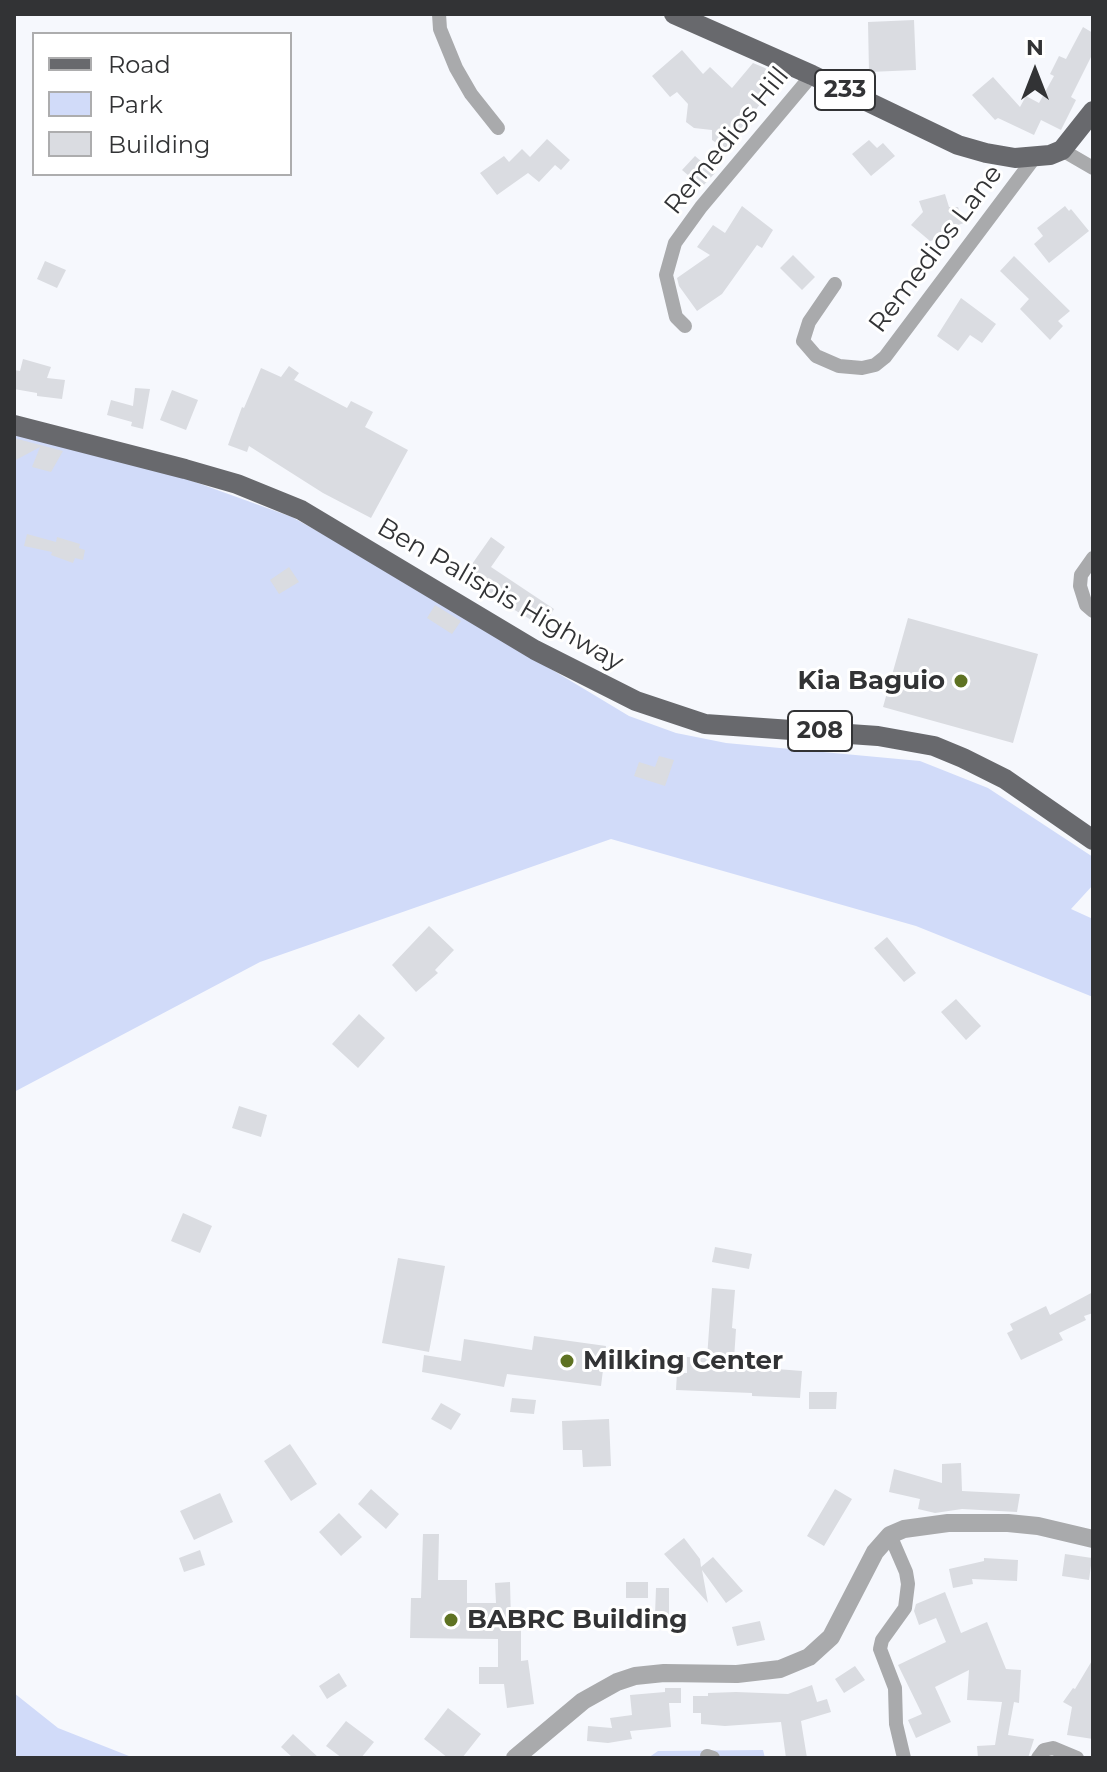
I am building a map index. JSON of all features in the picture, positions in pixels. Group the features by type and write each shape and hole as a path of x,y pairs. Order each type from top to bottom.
{"main road":[{"name":"233","path":"674,14 812,75 958,145 1015,158 1062,150"},
{"path":"1062,150 1093,111"},
{"name":"Ben Palispis Highway","path":"14,425 237,484 301,510 535,650 636,701 705,724 878,736 934,746 1005,779 1093,840"}],"street":[{"path":"439,14 440,29 456,68 471,94 498,128"},
{"name":"Remedios Hill","path":"685,326 676,317 666,275 675,243 701,207 812,75"},
{"path":"1062,150 1093,168"},
{"name":"Remedios Lane","path":"835,284 809,322 803,341 816,356 839,366 862,368 875,365 885,357 1035,157"},
{"path":"1093,558 1081,575 1080,586 1086,605 1093,611"},
{"path":"515,1758 583,1701 617,1682 635,1676 664,1673 737,1674 780,1669 809,1657 831,1637 868,1563 890,1535 904,1529 928,1525 1008,1523 1038,1526 1093,1539"},
{"path":"890,1535 908,1584 905,1608 882,1640 880,1649 895,1688 896,1724 904,1758"},
{"path":"1038,1758 1044,1750 1053,1748 1077,1758"}],"green space":[{"path":"14,429 148,465 292,517 373,562 629,716 676,733 726,743 920,761 988,788 1093,857 1093,885 1071,909 1093,919 1093,997 916,926 611,839 260,962 14,1092"},
{"path":"14,1693 58,1728 134,1758 14,1758"},
{"path":"763,1750 765,1758 648,1758 658,1751"}],"building":[{"path":"914,20 916,70 869,72 868,22"},
{"path":"1083,27 1093,33 1093,53 1071,97 1076,100 1061,130 1041,120 1034,135 998,118 995,120 972,95 993,77 1020,107 1026,96 1039,103 1054,76 1050,74 1059,56 1066,59"},
{"path":"682,50 703,74 710,67 732,88 753,63 779,80 725,149 712,140 712,130 694,128 686,122 688,104 677,92 670,97 652,76"},
{"path":"547,139 570,160 561,170 555,165 539,182 528,173 497,195 480,173 504,156 509,162 522,149 530,157"},
{"path":"869,140 877,148 883,143 895,156 871,176 852,154"},
{"path":"695,156 715,173 702,187 682,170"},
{"path":"945,194 949,207 958,207 964,223 955,226 957,234 930,241 911,225 923,212 919,201"},
{"path":"742,206 773,230 762,248 757,245 722,294 697,311 679,286 677,278 710,255 697,247 713,225 725,233"},
{"path":"1065,206 1089,231 1049,263 1034,244 1043,236 1037,228"},
{"path":"793,255 815,277 802,290 780,268"},
{"path":"1014,256 1070,311 1058,321 1063,326 1050,340 1020,309 1029,299 1000,271"},
{"path":"45,261 66,270 57,288 37,279"},
{"path":"961,298 996,324 982,343 970,335 958,351 937,336"},
{"path":"23,359 51,367 47,378 65,380 62,399 14,389 14,370 20,371"},
{"path":"289,366 299,373 294,380 347,408 351,401 373,412 365,427 408,450 371,518 323,493 249,446 247,452 228,445 261,368 281,377"},
{"path":"135,388 150,389 143,429 131,426 132,422 107,415 111,400 133,406"},
{"path":"172,390 198,400 186,430 160,420"},
{"path":"14,438 63,451 51,472 32,467 40,447 14,461"},
{"path":"27,534 56,542 57,537 80,544 79,548 85,550 83,560 75,558 73,563 51,555 52,552 24,546"},
{"path":"491,537 505,547 491,567 554,609 543,627 483,591 485,588 465,574"},
{"path":"289,567 299,582 279,594 270,580"},
{"path":"435,605 461,621 452,634 427,618"},
{"name":"Kia Baguio","path":"908,618 1038,654 1013,743 883,707"},
{"path":"659,756 674,760 665,786 634,776 639,762 655,767"},
{"path":"429,926 454,950 435,970 438,973 416,992 392,965"},
{"path":"887,937 916,973 904,982 874,948"},
{"path":"956,999 981,1026 966,1040 941,1012"},
{"path":"359,1014 385,1038 358,1068 332,1044"},
{"path":"239,1106 267,1115 261,1137 232,1128"},
{"path":"183,1213 212,1226 200,1253 171,1241"},
{"path":"715,1247 752,1254 749,1269 712,1262"},
{"path":"398,1258 445,1266 429,1352 382,1343"},
{"path":"712,1288 735,1290 732,1328 736,1329 734,1359 739,1359 739,1366 802,1371 800,1398 676,1390 677,1373 687,1373 687,1357 707,1358"},
{"path":"1093,1292 1093,1313 1084,1316 1086,1320 1059,1333 1063,1340 1021,1360 1007,1333 1013,1330 1010,1324 1046,1306 1050,1315"},
{"path":"534,1336 606,1346 601,1386 507,1374 504,1387 422,1372 424,1355 461,1361 464,1339 532,1350"},
{"path":"809,1392 837,1392 836,1409 809,1409"},
{"path":"512,1398 536,1400 534,1414 510,1412"},
{"path":"441,1403 461,1414 451,1430 431,1419"},
{"path":"609,1419 611,1466 583,1467 582,1450 563,1450 562,1421"},
{"path":"290,1444 317,1484 291,1501 264,1461"},
{"path":"961,1463 962,1491 1020,1494 1017,1512 962,1509 935,1513 918,1509 920,1499 889,1492 894,1469 942,1483 942,1464"},
{"path":"371,1489 399,1514 386,1529 358,1504"},
{"path":"835,1489 852,1499 824,1546 807,1536"},
{"path":"220,1493 233,1522 194,1540 180,1511"},
{"path":"339,1513 362,1537 341,1556 319,1532"},
{"path":"423,1534 439,1534 438,1580 467,1580 467,1603 496,1603 495,1583 510,1582 511,1622 521,1622 521,1661 528,1660 534,1704 507,1708 504,1684 479,1684 479,1667 498,1667 498,1639 410,1638 411,1598 421,1598"},
{"path":"684,1538 700,1559 701,1567 713,1557 743,1591 726,1603 702,1570 708,1603 664,1554"},
{"path":"200,1550 205,1565 184,1572 179,1558"},
{"path":"1065,1554 1092,1558 1089,1580 1062,1576"},
{"path":"984,1558 1018,1560 1017,1581 972,1579 973,1584 953,1588 949,1569 984,1561"},
{"path":"626,1582 648,1582 648,1598 626,1598"},
{"path":"656,1588 669,1588 669,1615 655,1615"},
{"path":"945,1592 961,1633 987,1622 1006,1669 1021,1670 1019,1703 1014,1702 1008,1735 1034,1739 1028,1758 978,1758 977,1746 995,1745 1002,1702 967,1700 969,1670 935,1687 951,1722 916,1738 908,1720 922,1714 898,1665 946,1642 936,1618 919,1625 914,1611 916,1604"},
{"path":"760,1621 765,1640 737,1646 732,1627"},
{"path":"1093,1659 1093,1739 1067,1735 1072,1707 1063,1702 1075,1689"},
{"path":"855,1666 865,1680 844,1693 835,1679"},
{"path":"339,1673 347,1686 327,1699 319,1686"},
{"path":"812,1685 817,1702 827,1699 831,1712 801,1721 807,1758 786,1758 781,1722 725,1726 701,1724 701,1713 693,1713 693,1696 736,1692 788,1694"},
{"path":"665,1688 681,1688 681,1703 669,1703 671,1727 630,1731 632,1739 608,1743 587,1741 588,1726 612,1728 610,1718 632,1715 630,1695 665,1692"},
{"path":"448,1708 481,1734 462,1758 448,1758 424,1739"},
{"path":"346,1721 374,1742 361,1758 342,1758 326,1746"},
{"path":"293,1734 319,1758 293,1758 281,1747"}],"place":[{"name":"Kia Baguio","path":"961,681"},
{"name":"Milking Center","path":"567,1361"},
{"name":"BABRC Building","path":"451,1620"}]}
